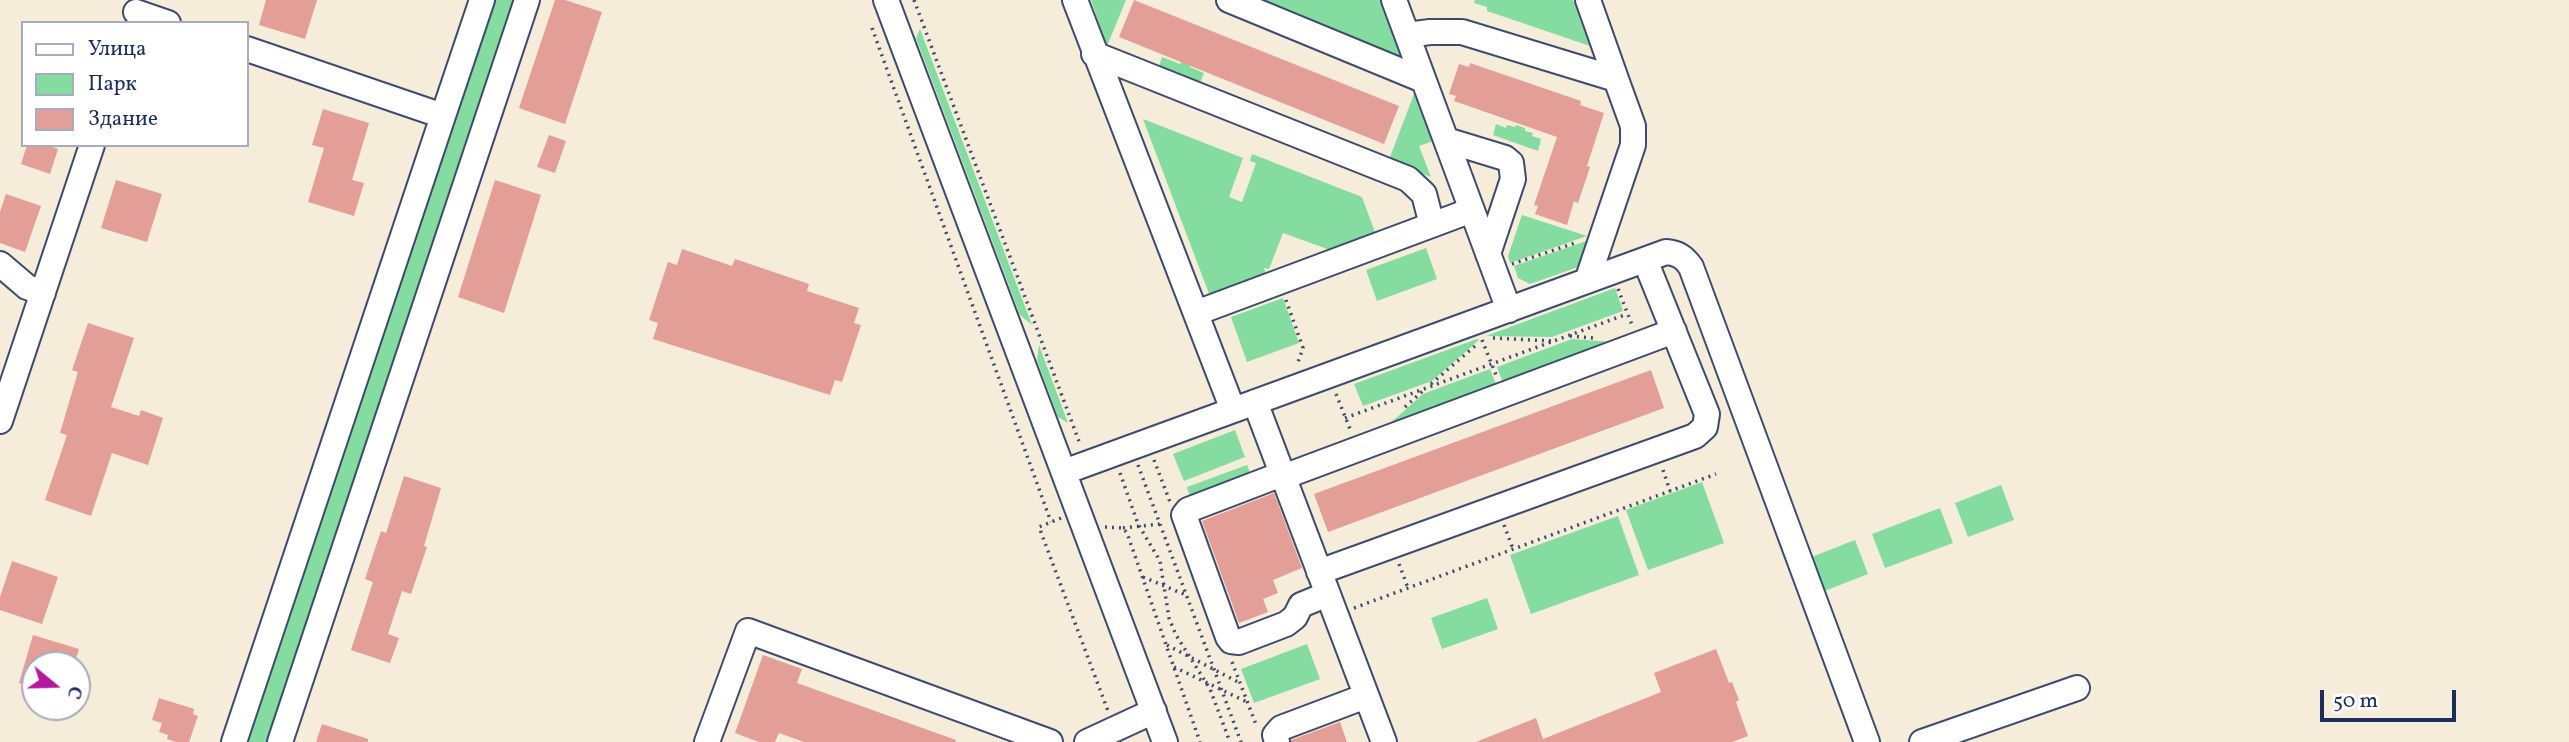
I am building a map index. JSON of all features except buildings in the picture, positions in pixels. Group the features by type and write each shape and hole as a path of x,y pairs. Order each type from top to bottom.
{"street":[{"path":"234,742 482,0"},
{"path":"280,742 527,0"},
{"path":"886,0 1165,742"},
{"path":"1075,0 1196,313 1283,476 1384,742"},
{"path":"1229,0 1423,80"},
{"path":"1394,0 1509,310"},
{"path":"1587,281 1633,145 1634,135 1588,0"},
{"path":"136,12 162,21"},
{"path":"1407,34 1462,32 1616,79"},
{"path":"248,49 443,116"},
{"path":"1094,54 1408,179 1424,194 1432,225"},
{"path":"1446,139 1505,158 1510,163 1513,179 1488,254"},
{"path":"0,421 91,147"},
{"path":"1196,313 1472,210"},
{"path":"1064,472 1088,463 1125,457 1244,406 1666,252 1675,253 1686,259 1690,267 1867,742"},
{"path":"1645,260 1674,331 1707,414 1705,427 1695,436 1301,605 1295,617 1286,624 1239,642 1231,641 1228,637 1184,515 1188,510 1674,331"},
{"path":"0,264 27,287 43,293"},
{"path":"707,742 748,631 1050,742"},
{"path":"1922,742 2077,688"},
{"path":"1277,742 1275,734 1281,728 1366,696"},
{"path":"1087,742 1154,711"}],"path":[{"path":"914,0 1088,463"},
{"path":"871,26 1051,522"},
{"path":"1511,273 1508,265 1603,233"},
{"path":"1279,282 1303,348 1288,390"},
{"path":"1616,284 1639,344"},
{"path":"1345,418 1627,314"},
{"path":"1474,337 1554,341"},
{"path":"1481,337 1503,395"},
{"path":"1398,414 1481,337"},
{"path":"1335,389 1357,449"},
{"path":"1125,457 1160,524 1241,742"},
{"path":"1125,457 1139,526 1160,561 1169,618 1176,635 1205,682 1230,742"},
{"path":"1328,593 1716,474"},
{"path":"1062,518 1039,527 1115,729"},
{"path":"1102,527 1123,528 1168,521"},
{"path":"1123,528 1143,577 1200,742"},
{"path":"1143,577 1198,600"},
{"path":"1166,644 1240,683"},
{"path":"1174,667 1247,702"}],"green space":[{"path":"494,0 520,0 275,742 248,742"},
{"path":"1091,0 1126,0 1107,46"},
{"path":"1246,0 1383,0 1381,5 1401,56 1394,60"},
{"path":"1475,0 1573,0 1593,47 1487,11 1487,7 1474,3"},
{"path":"920,29 1032,325 1020,315 916,38"},
{"path":"1162,57 1180,64 1182,61 1191,64 1190,67 1204,73 1200,83 1159,67"},
{"path":"1414,94 1418,96 1436,140 1419,146 1431,177 1389,160"},
{"path":"1143,119 1243,158 1229,197 1242,202 1256,163 1250,161 1252,154 1362,197 1376,235 1333,251 1283,233 1269,269 1264,268 1267,277 1211,299"},
{"path":"1496,124 1506,128 1507,125 1516,125 1533,133 1532,136 1541,139 1538,151 1493,135"},
{"path":"1522,215 1587,236 1510,263 1508,256"},
{"path":"1595,238 1581,266 1530,284 1518,278 1514,266"},
{"path":"1426,248 1437,279 1377,301 1366,270"},
{"path":"1615,288 1623,311 1552,337 1486,336"},
{"path":"1283,298 1299,343 1247,362 1231,317"},
{"path":"1572,339 1626,343 1505,388 1497,367"},
{"path":"1479,340 1432,381 1363,406 1354,384"},
{"path":"1039,345 1068,423 1058,417 1037,360"},
{"path":"1490,369 1498,390 1378,434 1423,394"},
{"path":"1235,430 1245,457 1184,481 1173,454"},
{"path":"1247,465 1253,480 1192,503 1187,487"},
{"path":"1702,482 1724,543 1648,570 1626,510"},
{"path":"2001,485 2014,520 1968,537 1955,503"},
{"path":"1940,508 1953,543 1885,568 1872,534"},
{"path":"1618,516 1639,575 1531,614 1510,555"},
{"path":"1855,540 1868,574 1822,592 1809,558"},
{"path":"1487,598 1498,629 1442,649 1431,618"},
{"path":"1307,644 1320,679 1254,703 1241,669"}]}
